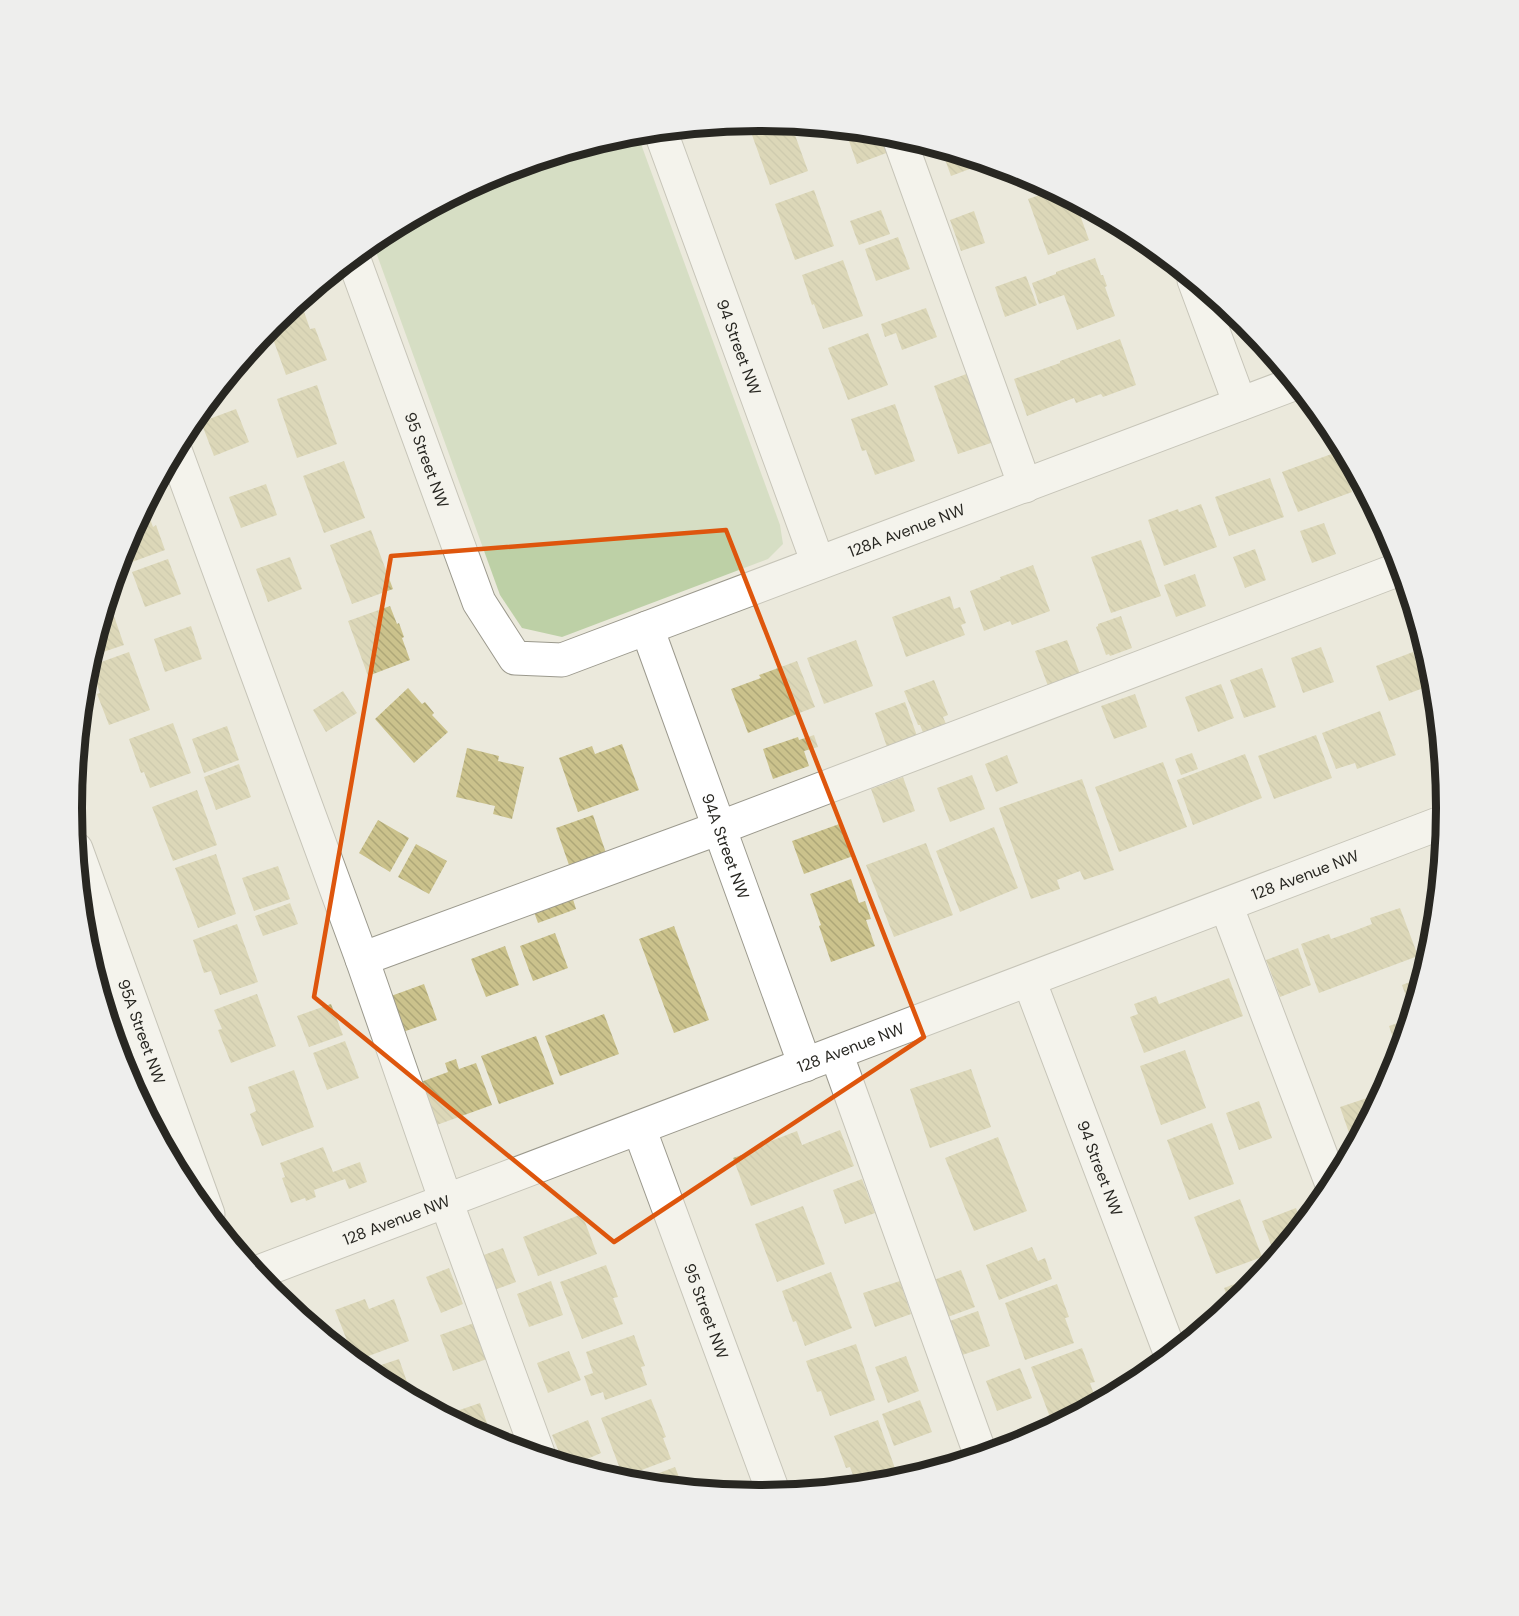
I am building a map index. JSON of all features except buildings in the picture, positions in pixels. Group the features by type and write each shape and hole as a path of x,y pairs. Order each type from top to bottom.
{"street":[{"name":"94 Street NW","path":"663,138 818,563"},
{"path":"902,146 1024,486"},
{"name":"95 Street NW","path":"356,264 479,602 514,658"},
{"path":"1199,293 1240,404"},
{"name":"128A Avenue NW","path":"514,658 562,660 1288,386"},
{"path":"179,460 362,959 446,1201 536,1447"},
{"path":"362,959 719,828 1394,571"},
{"name":"94A Street NW","path":"647,628 805,1065"},
{"name":"128 Avenue NW","path":"265,1270 1436,825"},
{"name":"95A Street NW","path":"86,878 197,1184"},
{"path":"1226,905 1328,1174"},
{"name":"94 Street NW","path":"1029,980 1168,1348"},
{"path":"836,1053 978,1449"},
{"name":"95 Street NW","path":"639,1128 771,1485"}],"highlighted area":[{"path":"726,530 924,1037 614,1242 314,997 391,556"}],"green space":[{"path":"640,142 780,525 783,544 768,559 562,637 522,628 500,595 375,250 421,222 500,183 584,154"}]}
